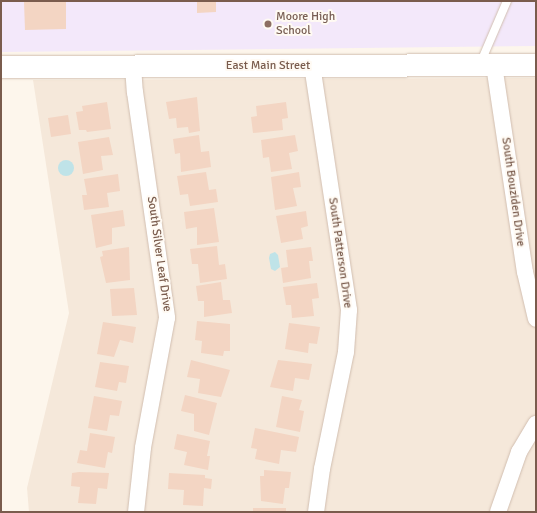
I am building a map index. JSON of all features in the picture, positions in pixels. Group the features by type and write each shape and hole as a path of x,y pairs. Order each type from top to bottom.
{"street":[{"name":"South Patterson Drive","path":"312,65 349,310 346,352 322,469 316,512"},
{"name":"South Bouziden Drive","path":"487,65 525,272 536,319"},
{"name":"East Main Street","path":"1,67 536,65"},
{"name":"South Silver Leaf Drive","path":"133,66 135,92 167,318 142,455 136,512"},
{"path":"498,512 516,459 536,424"}],"lane":[{"path":"487,65 507,1"}],"shaded area":[{"name":"Moore High School","path":"1,1 536,1 536,46 1,52"},
{"path":"536,78 536,512 29,512 27,488 69,313 33,80"}],"water":[{"path":"63,160 69,160 74,165 72,174 69,176 63,176 58,171 58,165"},
{"path":"275,252 278,255 280,267 275,271 271,269 269,258 270,254"}],"building":[{"path":"66,1 66,29 25,30 24,2"},
{"path":"197,1 216,1 216,12 197,13"},
{"path":"197,97 200,131 189,133 188,127 177,128 176,118 169,119 166,102"},
{"path":"107,102 111,129 87,132 86,130 79,130 76,112 83,111 82,106"},
{"path":"286,102 288,118 282,119 283,130 253,133 251,117 257,116 256,106"},
{"path":"68,115 71,134 51,137 48,118"},
{"path":"199,135 201,152 209,151 211,167 181,172 180,153 175,154 173,139"},
{"path":"295,135 298,151 289,153 292,169 271,172 269,157 263,158 261,140"},
{"path":"109,137 113,155 101,156 103,170 83,174 78,142"},
{"path":"206,172 209,190 216,189 218,202 190,206 188,194 180,195 177,176"},
{"path":"299,172 301,187 293,188 297,206 275,210 271,177"},
{"path":"118,174 120,191 107,193 109,207 84,210 82,195 87,195 84,179"},
{"path":"214,208 219,242 197,245 197,227 186,229 184,212"},
{"path":"123,210 125,226 112,228 112,244 96,248 91,215"},
{"path":"306,211 308,226 301,228 303,239 281,243 276,216"},
{"path":"217,246 219,265 225,264 227,279 200,283 198,264 192,264 190,249"},
{"path":"129,247 130,280 106,283 100,257 103,256 102,251"},
{"path":"311,247 313,261 309,261 311,278 283,283 281,268 288,267 286,250"},
{"path":"221,282 223,300 230,300 232,313 204,317 204,301 198,301 196,286"},
{"path":"317,283 319,298 312,299 314,316 292,318 291,305 286,305 283,287"},
{"path":"134,288 137,315 112,316 110,289"},
{"path":"197,321 230,324 230,351 224,351 223,356 201,353 202,341 195,340"},
{"path":"103,322 136,327 133,343 120,340 114,357 97,354"},
{"path":"289,323 320,327 317,344 309,343 308,353 285,349"},
{"path":"191,360 230,370 221,397 198,393 200,379 187,377"},
{"path":"278,360 312,364 309,380 295,378 293,391 270,387"},
{"path":"100,362 129,366 126,383 119,382 117,391 95,387"},
{"path":"185,395 217,403 209,435 194,431 194,414 181,411"},
{"path":"94,396 122,401 119,416 110,415 107,431 88,428"},
{"path":"282,396 302,400 299,410 304,411 300,432 276,427"},
{"path":"255,428 299,437 296,452 281,450 279,464 255,459 257,449 251,448"},
{"path":"90,433 115,437 112,453 108,452 105,468 77,463 80,450 87,451"},
{"path":"177,434 210,441 207,456 210,456 208,470 184,465 187,452 174,449"},
{"path":"264,470 291,472 289,488 285,488 283,504 261,501 260,476 264,476"},
{"path":"72,473 109,473 107,489 98,488 96,504 78,503 80,487 71,486"},
{"path":"169,473 205,475 205,478 212,479 211,489 204,488 203,506 183,505 184,490 168,489"},
{"path":"253,508 286,508 286,512 253,512"}],"place":[{"name":"Moore High School","path":"268,24"}]}
